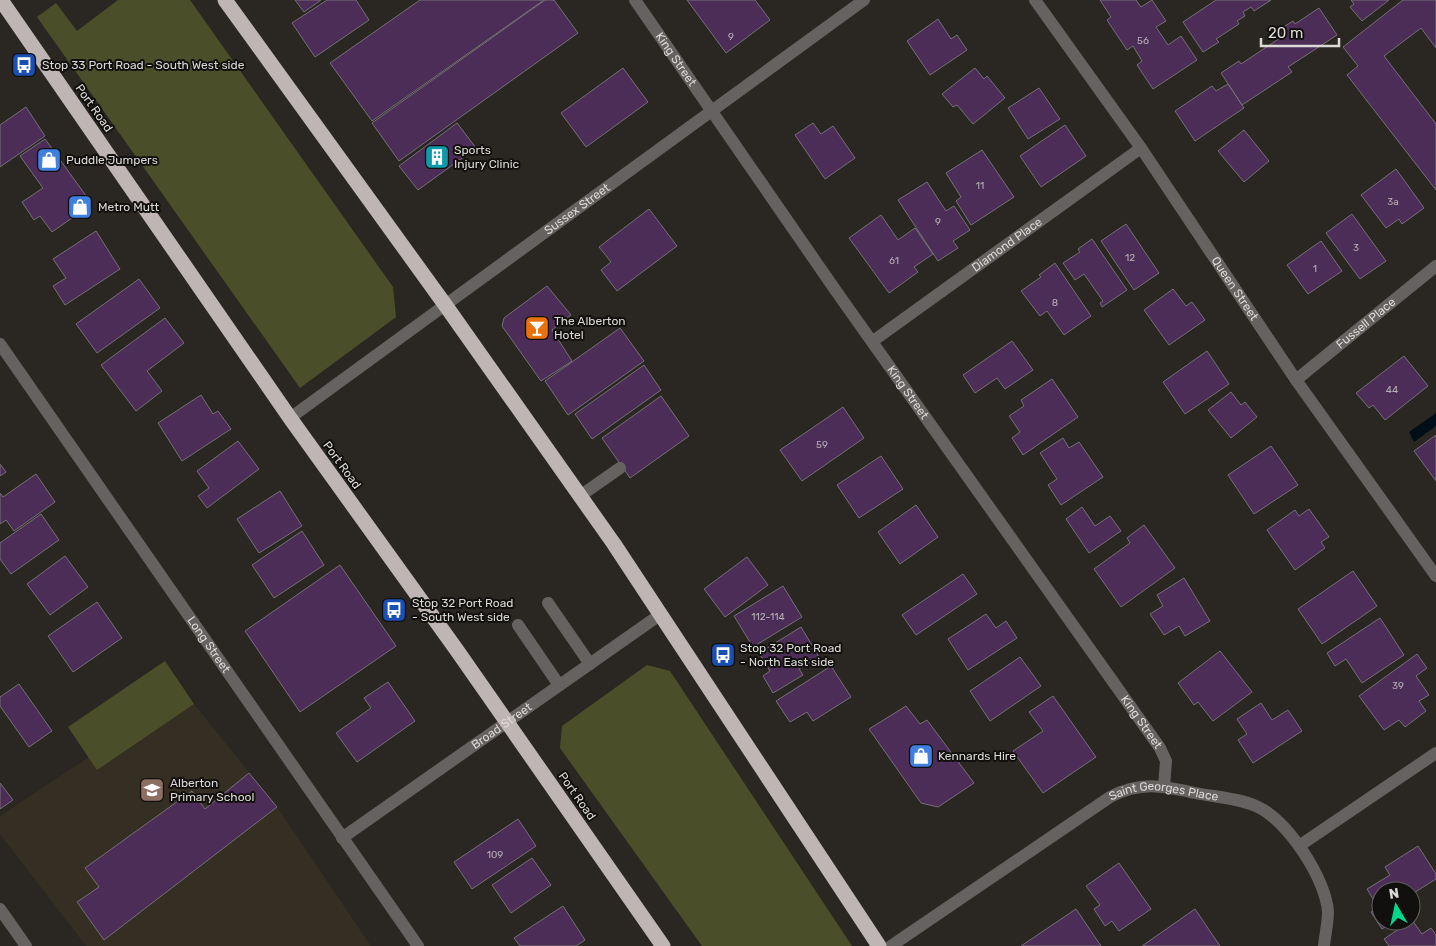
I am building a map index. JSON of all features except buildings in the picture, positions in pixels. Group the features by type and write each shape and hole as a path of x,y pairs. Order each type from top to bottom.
{"highway":[{"name":"Port Road","path":"1,0 290,418 507,722 663,946"},
{"path":"225,0 446,306 580,496 661,614 879,946"}],"street":[{"name":"King Street","path":"635,0 1160,748 1166,760 1164,787"},
{"name":"Sussex Street","path":"290,418 864,0"},
{"name":"Queen Street","path":"1035,0 1141,148 1296,380 1436,576"},
{"name":"Diamond Place","path":"873,341 1141,148"},
{"name":"Fussell Place","path":"1296,380 1436,266"},
{"name":"Long Street","path":"0,344 418,946"},
{"path":"580,496 620,468"},
{"path":"548,603 590,664"},
{"name":"Broad Street","path":"342,838 661,614"},
{"path":"518,625 559,685"},
{"path":"1299,846 1436,753"},
{"name":"Saint Georges Place","path":"891,946 1110,797 1126,788 1164,787 1240,801 1272,815 1299,846 1324,891 1328,912 1324,946"},
{"path":"0,909 26,946"}],"shaded area":[{"path":"1436,413 1436,426 1414,442 1409,432"},
{"name":"Alberton Primary School","path":"165,661 194,704 277,807 371,946 86,946 0,834 0,816 89,757 68,727"}],"green space":[{"path":"118,0 190,0 393,287 396,317 300,388 37,17 56,3 77,31"},
{"path":"165,661 194,704 97,770 68,727"},
{"path":"647,665 670,671 852,946 702,946 560,748 562,726"}],"place":[{"name":"Stop 33 Port Road - South West side","path":"24,65"},
{"name":"Sports Injury Clinic","path":"437,157"},
{"name":"Puddle Jumpers","path":"49,160"},
{"name":"Metro Mutt","path":"80,207"},
{"name":"The Alberton Hotel","path":"537,328"},
{"name":"Stop 32 Port Road - South West side","path":"394,610"},
{"name":"Stop 32 Port Road - North East side","path":"723,655"},
{"name":"Kennards Hire","path":"921,756"},
{"name":"Alberton Primary School","path":"152,790"}]}
